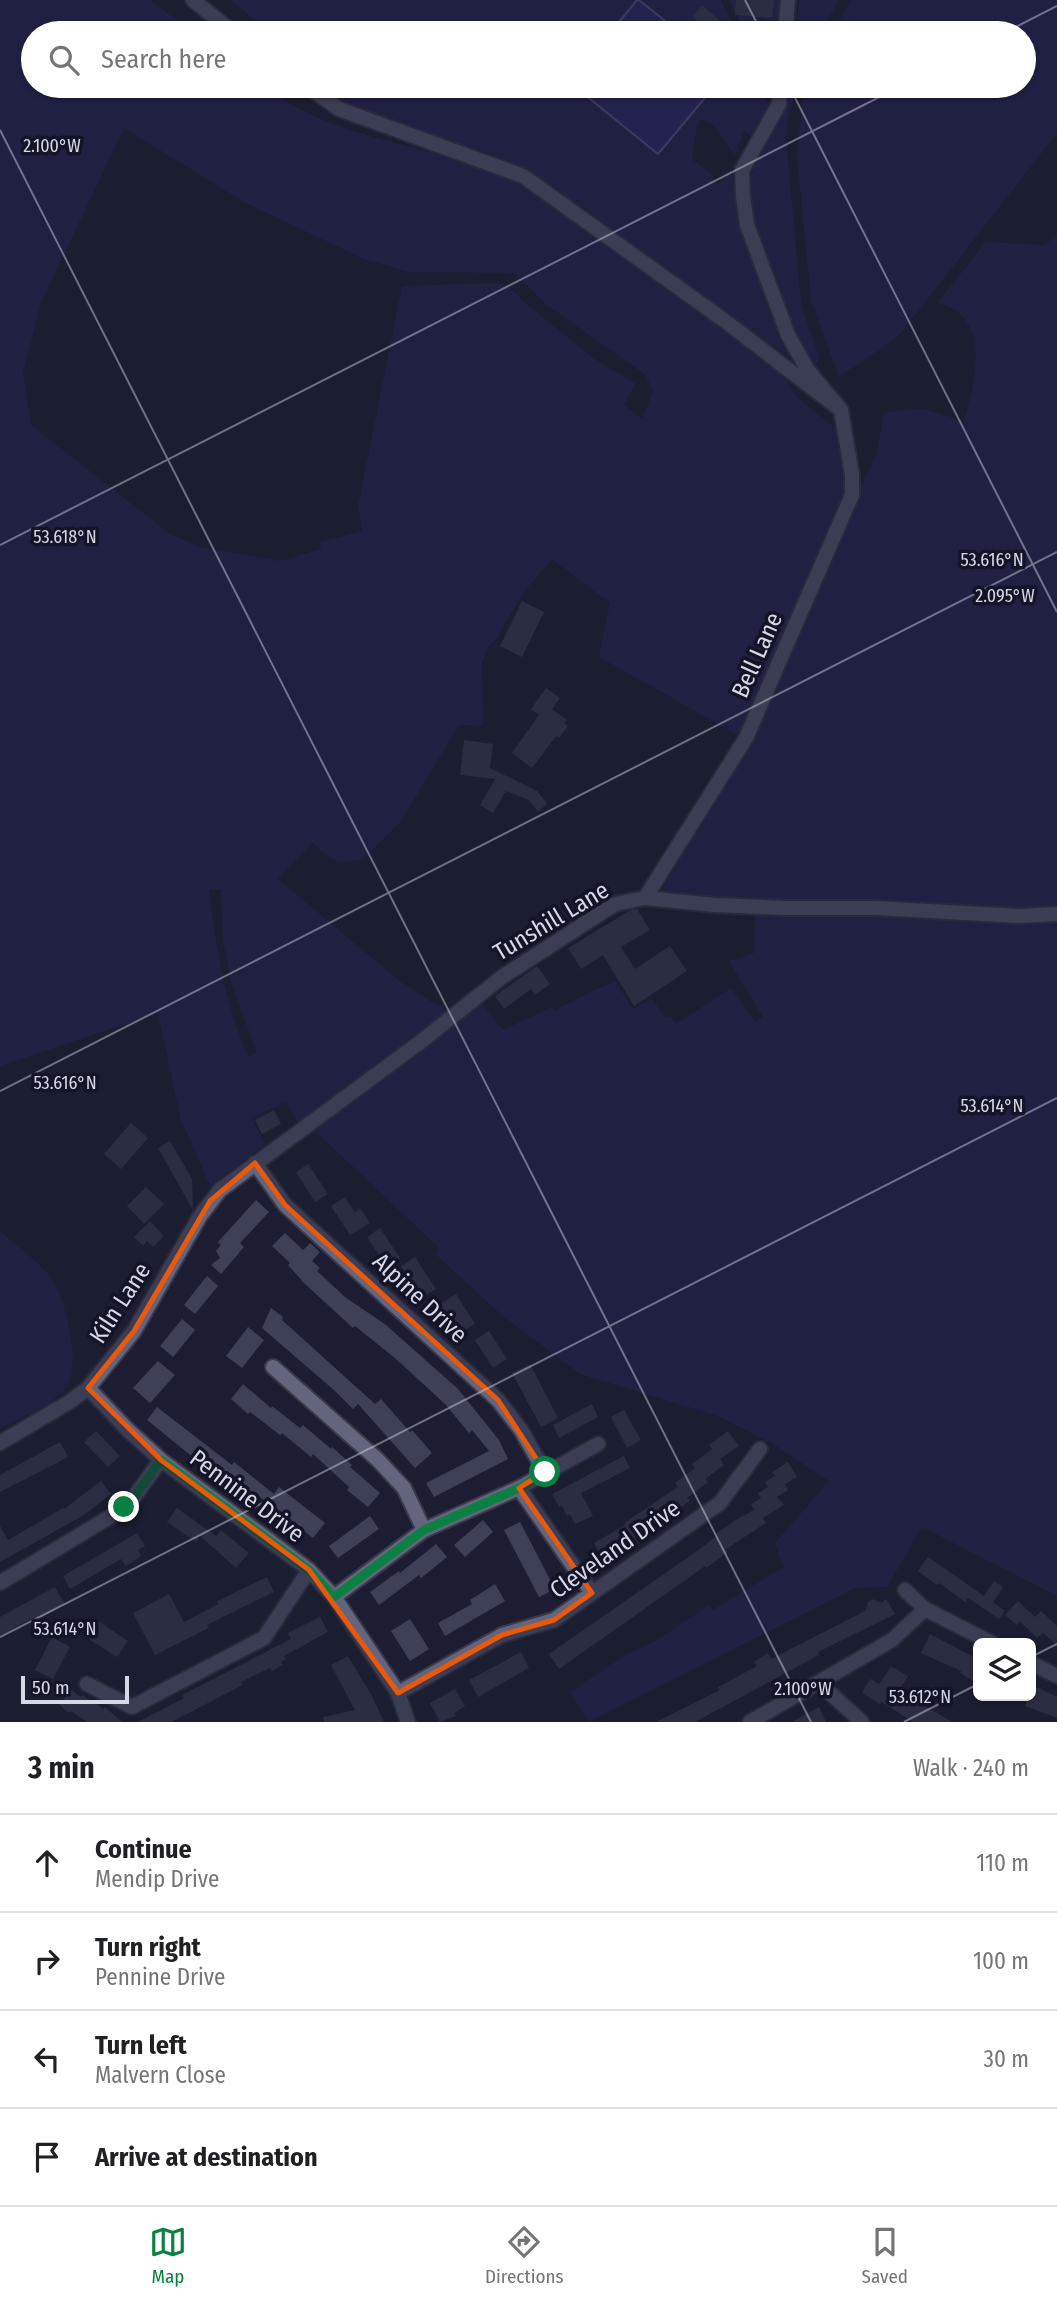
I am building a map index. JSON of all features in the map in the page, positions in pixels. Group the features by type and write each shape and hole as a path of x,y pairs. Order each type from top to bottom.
{"street":[{"path":"193,0 219,21"},
{"path":"786,21 788,0"},
{"path":"324,98 339,109 523,176 725,321 841,410"},
{"path":"779,98 779,104 742,170 747,225 788,335 807,369 841,410"},
{"name":"Bell Lane","path":"645,898 746,738 852,495 852,475 841,410"},
{"name":"Tunshill Lane","path":"256,1163 423,1040 502,977 615,904 645,898 770,908 876,908 1020,916 1057,915"},
{"name":"Kiln Lane","path":"0,1443 71,1402 89,1388 134,1331 210,1201 256,1163"},
{"name":"Alpine Drive","path":"256,1163 285,1205 498,1400 545,1472"},
{"path":"273,1367 379,1460 404,1488 424,1530"},
{"name":"Pennine Drive","path":"89,1388 128,1430 161,1460 309,1570 334,1597 398,1693 408,1722"},
{"path":"334,1597 424,1530 519,1488 598,1444"},
{"name":"Cleveland Drive","path":"398,1693 502,1635 554,1620 720,1503 760,1449"},
{"path":"0,1583 113,1515 134,1497 161,1460"},
{"path":"519,1488 592,1594"},
{"path":"88,1684 132,1707 264,1638 309,1570"},
{"path":"905,1590 925,1609 982,1638"},
{"path":"750,1722 892,1640 925,1609"},
{"path":"1036,1666 1057,1676"},
{"path":"820,1684 862,1722"}],"highlighted area":[{"path":"255,1163 285,1205 498,1400 545,1472 519,1488 592,1593 554,1620 502,1635 398,1693 309,1570 161,1460 88,1388 134,1331 210,1201"}],"shaded area":[{"path":"0,0 150,0 178,21 21,21 21,98 281,98 322,119 354,131 517,178 776,367 799,399 836,429 845,494 738,735 599,657 610,603 552,559 523,593 497,638 488,647 482,662 483,726 458,727 400,822 362,860 339,862 323,853 313,842 278,879 401,982 438,1006 443,1005 447,1014 298,1122 286,1102 252,1118 265,1145 210,1185 181,1120 158,1013 0,1066","holes":["124,128 244,202 364,259 409,272 515,273 547,305 645,374 653,391 642,419 624,405 635,383 596,360 525,303 509,286 492,283 402,286 358,506 362,531 320,542 321,549 280,561 200,547 170,534 31,425 23,373 41,303","221,889 223,942 232,985 257,1053 248,1056 227,996 209,890"]},
{"path":"231,0 721,0 730,21 256,21"},
{"path":"639,0 665,21 620,21"},
{"path":"729,0 785,0 783,21 739,21"},
{"path":"799,0 839,0 827,21 797,21"},
{"path":"851,0 1057,0 1057,133 902,332 839,377 811,300 797,155 803,98 1036,98 1036,21 839,21"},
{"path":"340,98 766,98 769,107 755,138 744,131 735,155 714,126 702,119 697,126 692,159 710,173 718,185 731,168 743,227 799,364 589,211 507,160 350,107"},
{"path":"589,98 705,98 658,154"},
{"path":"786,98 794,98 786,138 802,307 819,357 817,364 814,364 793,330 756,232 749,203 753,169 765,140 782,113"},
{"path":"1057,234 1057,910 796,903 671,894 663,888 748,747 777,687 877,454 884,412 924,409 964,421 976,364 973,335 958,312 938,302 986,242 1045,245"},
{"path":"755,913 818,917 880,914 968,922 1057,921 1057,1596 922,1527 887,1587 855,1588 589,1722 570,1692 627,1654 654,1642 709,1605 713,1610 783,1567 775,1543 829,1481 773,1444 718,1416 580,1374 504,1317 435,1254 439,1248 313,1129 418,1055 482,1004 503,1030 616,982 633,1009 652,998 665,1018 670,1015 676,1024 731,988 755,1022 763,1017 729,961 754,953"},
{"path":"0,1231 37,1263 55,1284 68,1322 72,1367 70,1379 59,1395 43,1407 0,1429"}],"building":[{"path":"736,0 774,0 772,18 735,15"},
{"path":"702,5 721,21 698,21 693,17"},
{"path":"522,601 544,612 522,657 500,646"},
{"path":"546,688 560,698 552,709 567,720 564,723 568,726 559,738 556,736 532,768 512,753 539,715 531,709"},
{"path":"464,740 493,744 490,768 537,791 547,804 538,812 529,800 506,791 493,813 480,805 495,779 460,775"},
{"path":"637,909 650,930 621,947 635,969 670,946 687,971 634,1006 603,955 581,969 568,948 629,911"},
{"path":"537,966 550,984 535,995 531,989 504,1009 495,996"},
{"path":"274,1110 281,1124 262,1134 255,1120"},
{"path":"131,1123 148,1138 121,1169 104,1154"},
{"path":"170,1141 192,1179 193,1210 158,1148"},
{"path":"308,1164 328,1194 315,1202 296,1172"},
{"path":"146,1187 164,1204 144,1224 127,1206"},
{"path":"345,1197 355,1212 360,1208 370,1223 350,1235 331,1206"},
{"path":"256,1200 269,1212 240,1243 244,1247 221,1274 211,1265 220,1258 216,1251 221,1245 218,1242"},
{"path":"150,1221 164,1236 153,1247 147,1241 143,1246 134,1237"},
{"path":"380,1228 400,1258 387,1267 367,1237"},
{"path":"285,1233 303,1250 310,1243 320,1252 312,1261 320,1268 317,1271 345,1297 386,1325 458,1389 499,1440 508,1459 434,1497 426,1483 489,1451 472,1430 469,1433 445,1404 396,1359 355,1326 353,1328 304,1283 288,1265 290,1263 272,1246"},
{"path":"415,1257 436,1289 421,1298 401,1266"},
{"path":"207,1276 218,1286 195,1314 184,1305"},
{"path":"456,1294 475,1324 458,1334 440,1304"},
{"path":"271,1308 375,1404 381,1399 432,1453 415,1468 358,1404 353,1409 262,1328"},
{"path":"182,1319 195,1330 173,1357 160,1346"},
{"path":"248,1327 264,1340 242,1368 226,1356"},
{"path":"489,1331 507,1359 493,1368 475,1340"},
{"path":"158,1361 175,1375 150,1403 133,1388"},
{"path":"530,1364 558,1418 541,1427 512,1373"},
{"path":"243,1384 300,1428 303,1425 352,1465 350,1467 380,1493 368,1507 347,1490 349,1487 313,1454 311,1457 282,1433 280,1435 250,1412 248,1414 231,1399"},
{"path":"592,1404 598,1417 559,1438 553,1425"},
{"path":"157,1407 274,1494 279,1487 325,1523 313,1538 255,1493 251,1498 214,1468 211,1472 147,1420"},
{"path":"624,1410 641,1440 627,1448 611,1417"},
{"path":"96,1431 120,1456 108,1467 84,1442"},
{"path":"728,1431 739,1446 720,1459 724,1465 705,1479 708,1482 687,1498 690,1501 603,1559 594,1543 625,1525 624,1523 678,1487 675,1483 695,1468 692,1464 712,1449 709,1445"},
{"path":"60,1442 68,1457 0,1492 0,1475"},
{"path":"624,1456 630,1468 581,1493 593,1516 575,1524 570,1514 567,1516 562,1506 559,1507 552,1494"},
{"path":"788,1462 797,1477 785,1484 788,1490 777,1497 784,1505 763,1518 766,1523 726,1549 728,1552 706,1568 705,1566 559,1669 549,1654 687,1558 716,1537 714,1535 754,1510 751,1504 761,1498 758,1493 768,1487 765,1482 775,1476 772,1472"},
{"path":"101,1481 111,1494 84,1515 0,1562 0,1526 8,1540 64,1509"},
{"path":"177,1508 216,1536 221,1530 249,1553 236,1568 200,1536 196,1542 167,1522"},
{"path":"370,1516 379,1529 338,1558 329,1546"},
{"path":"483,1520 493,1532 465,1557 454,1545"},
{"path":"520,1522 555,1589 539,1597 504,1530"},
{"path":"137,1533 145,1546 138,1550 141,1556 126,1566 121,1559 70,1589 63,1576"},
{"path":"436,1544 447,1557 421,1578 419,1575 379,1605 370,1592 399,1571 400,1573"},
{"path":"928,1557 984,1596 994,1581 1003,1587 993,1602 1005,1611 999,1619 968,1598 965,1602 918,1571"},
{"path":"267,1577 274,1592 207,1625 209,1628 155,1655 133,1613 169,1594 184,1622 218,1604 217,1601"},
{"path":"495,1584 505,1601 445,1636 438,1623 472,1604 470,1600"},
{"path":"55,1587 65,1604 0,1636 0,1617"},
{"path":"872,1599 881,1603 886,1599 895,1614 818,1652 819,1655 695,1722 656,1722 720,1690 718,1687 757,1666 754,1662 768,1653 771,1659 865,1611"},
{"path":"1018,1601 1035,1617 1041,1611 1057,1626 1057,1645 1043,1633 1037,1638 1020,1621 1017,1625 1005,1615"},
{"path":"320,1617 328,1632 284,1656 286,1659 281,1662 283,1665 241,1682 243,1685 171,1722 138,1722 184,1698 182,1695 291,1639 288,1633"},
{"path":"95,1619 128,1641 117,1657 84,1636"},
{"path":"410,1619 429,1649 410,1661 391,1631"},
{"path":"930,1634 973,1656 973,1681 960,1673 961,1671 921,1653"},
{"path":"52,1637 70,1647 53,1679 35,1670"},
{"path":"521,1652 529,1668 478,1697 469,1680"},
{"path":"348,1656 384,1722 324,1722 323,1717 355,1710 331,1665"},
{"path":"891,1666 908,1676 898,1692 953,1722 913,1722 862,1693 870,1679 879,1684"},
{"path":"1036,1687 1057,1697 1057,1718 1025,1706 1026,1701 1036,1701"},
{"path":"455,1689 465,1706 454,1713 456,1716 440,1722 430,1703"},
{"path":"72,1690 92,1703 94,1701 103,1709 105,1707 122,1722 87,1722 71,1711 69,1713 59,1704"},
{"path":"819,1707 826,1722 792,1722"}],"route":[{"path":"124,1507 161,1460 309,1570 334,1597 424,1530 519,1488 545,1472"}]}
